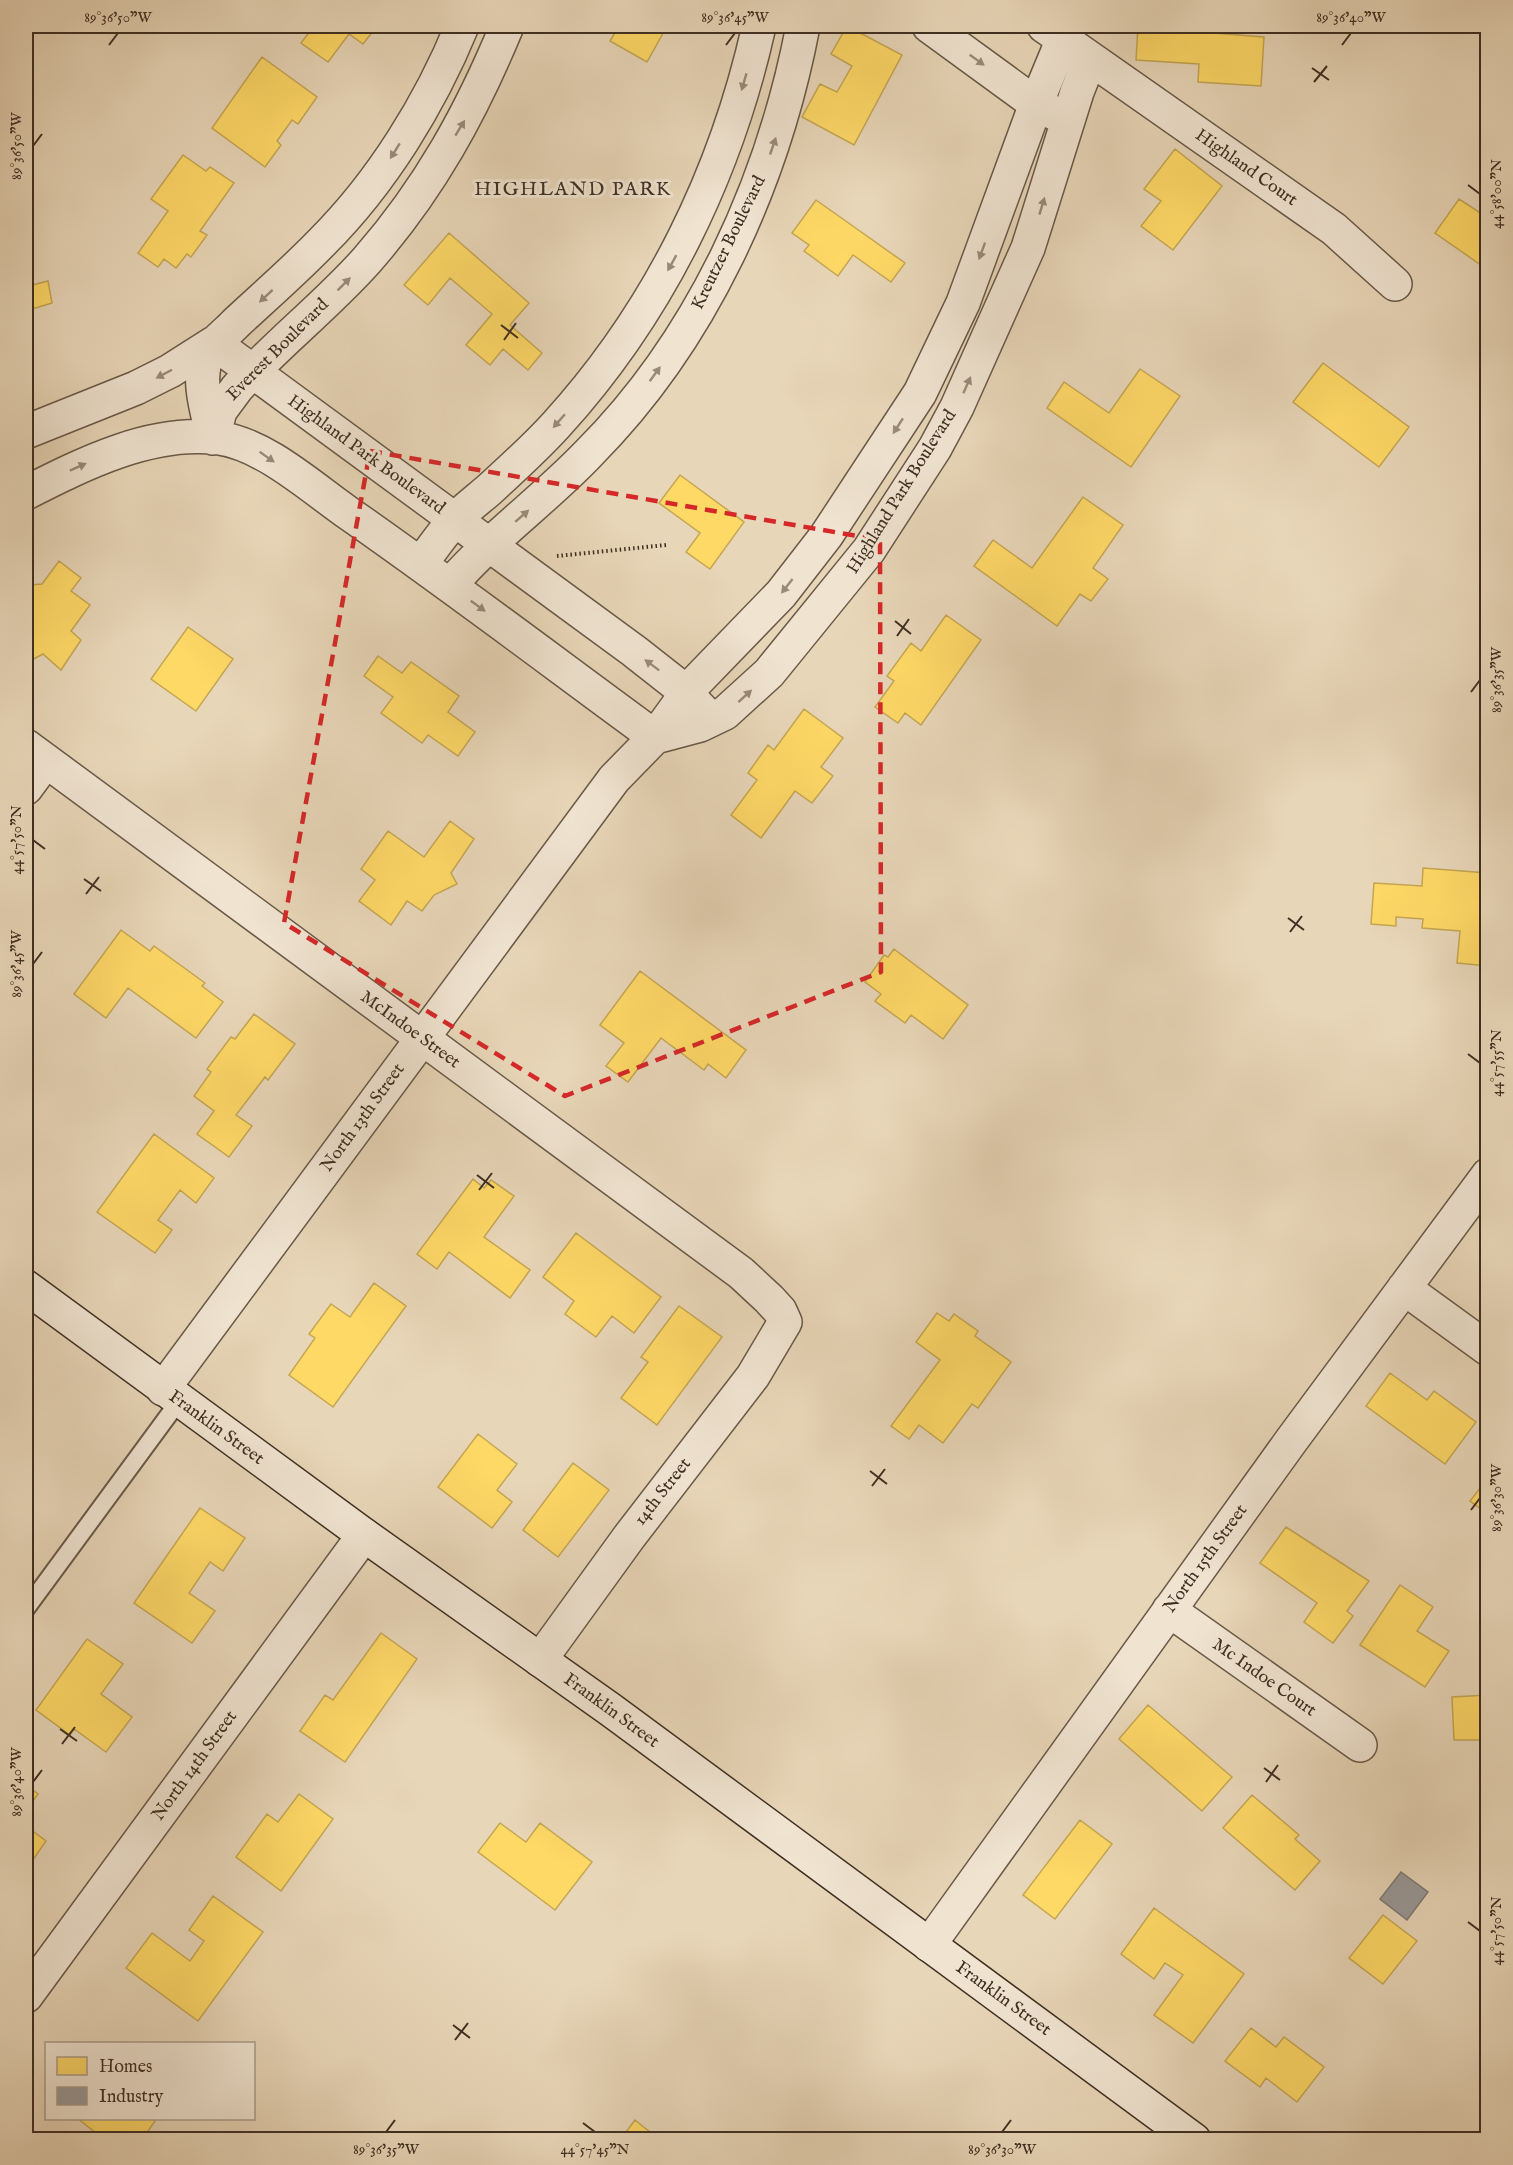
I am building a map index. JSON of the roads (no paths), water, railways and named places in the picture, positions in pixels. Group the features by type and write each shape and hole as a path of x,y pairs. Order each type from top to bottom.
{"street":[{"name":"Everest Boulevard","path":"213,438 203,386 203,368 214,343 323,242 352,209 386,165 425,103 462,26"},
{"name":"Everest Boulevard","path":"213,438 220,411 252,371 352,275 401,220 467,118 507,26"},
{"path":"421,564 454,520 514,467 556,425 594,379 651,299 702,203 738,102 759,26"},
{"name":"Kreutzer Boulevard","path":"450,585 489,544 588,454 623,417 658,372 689,324 724,260 774,145 792,86 803,26"},
{"path":"929,26 1036,104 1069,119"},
{"name":"Highland Park Boulevard","path":"1054,32 1090,59 1028,248 957,407 935,448 869,550 796,643 743,699 725,713 709,721 655,737 686,693 754,624 808,559 920,393 963,303 1036,104 1054,32"},
{"name":"Highland Court","path":"1090,59 1334,230 1395,284"},
{"name":"Highland Park Boulevard","path":"214,343 489,544 686,693 709,721"},
{"path":"26,432 136,388 214,343"},
{"path":"26,493 85,464 159,441 192,436 254,447 421,564 655,737"},
{"name":"North 13th Street","path":"171,1395 421,1039 614,779 655,737"},
{"path":"26,788 36,754"},
{"name":"McIndoe Street","path":"36,754 741,1273 780,1311 785,1322"},
{"name":"North 15th Street","path":"929,1945 1169,1610 1488,1175"},
{"name":"Franklin Street","path":"26,1287 171,1395 540,1660 1194,2139"},
{"path":"1404,1288 1488,1349"},
{"name":"14th Street","path":"540,1660 629,1537 753,1376 785,1322"},
{"name":"North 14th Street","path":"26,1996 363,1535"},
{"name":"Mc Indoe Court","path":"1169,1610 1360,1745"}],"lane":[{"path":"26,1609 171,1395"}],"district":[{"name":"HIGHLAND PARK","path":"573,189"}]}
